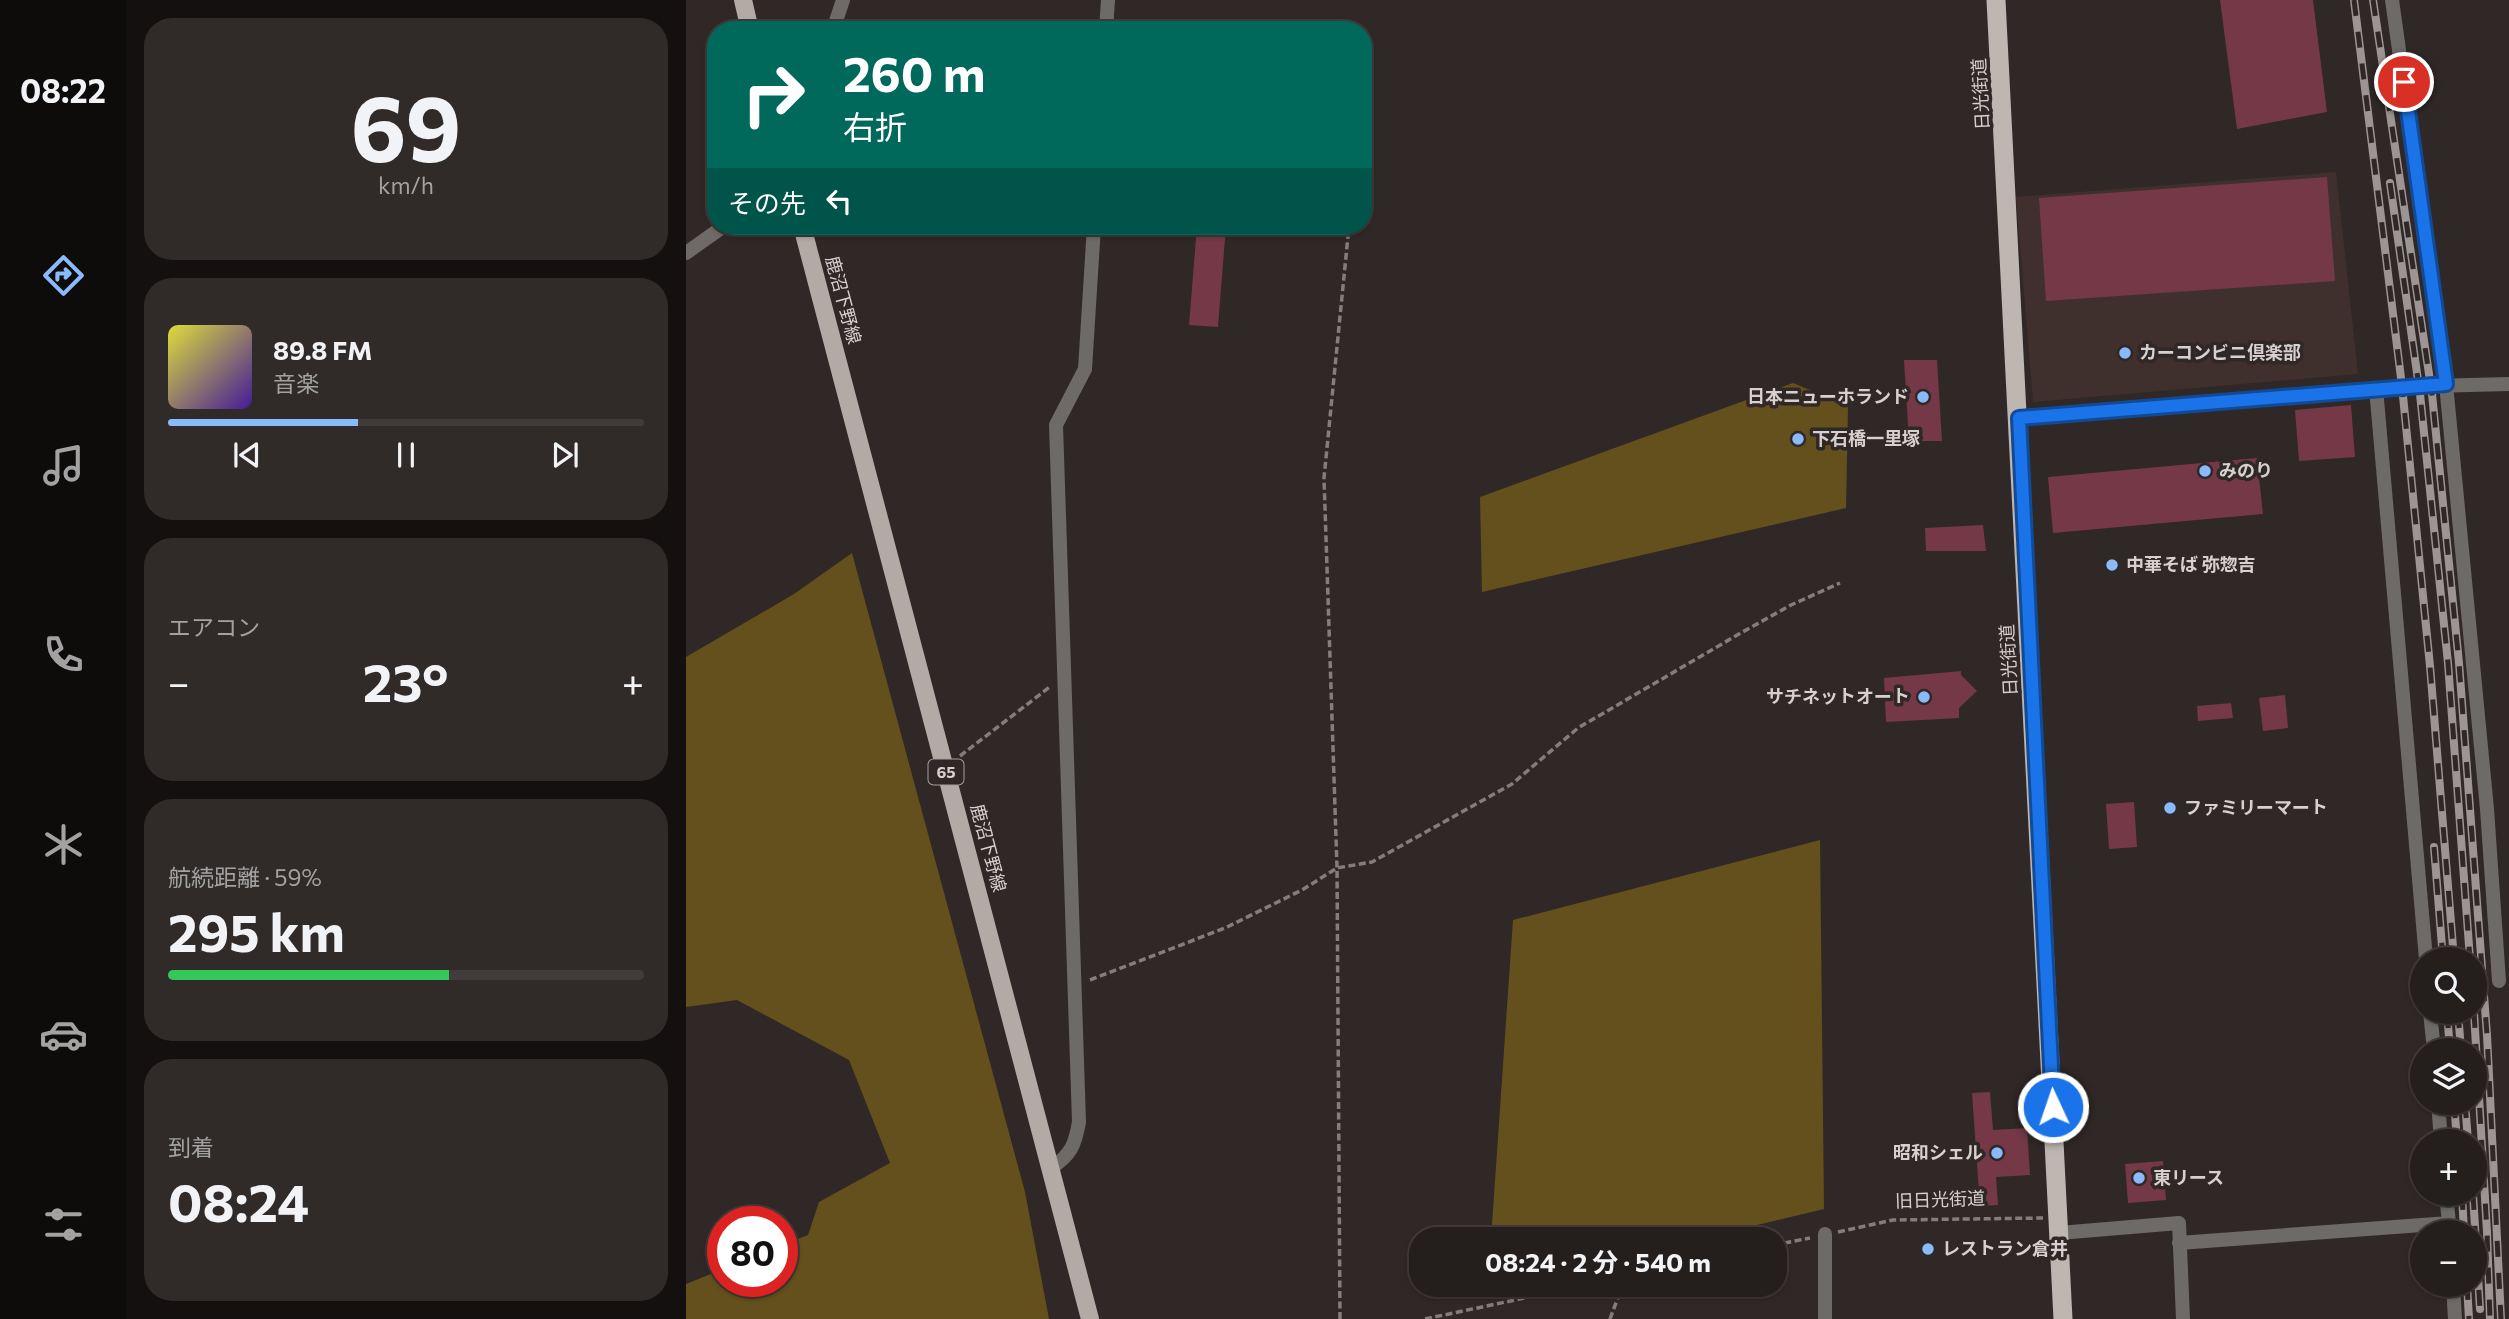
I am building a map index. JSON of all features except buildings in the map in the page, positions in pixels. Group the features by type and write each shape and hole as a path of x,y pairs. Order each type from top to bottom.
{"highway":[{"name":"日光街道","path":"1996,0 2063,1319"}],"main road":[{"path":"743,0 748,21"},
{"name":"鹿沼下野線","path":"804,235 1090,1319"}],"street":[{"path":"836,21 843,0"},
{"path":"1107,21 1108,0"},
{"path":"2392,0 2446,384 2485,796 2499,981"},
{"path":"686,253 711,235"},
{"path":"1051,1168 1066,1158 1076,1139 1079,1122 1056,425 1085,369 1093,235"},
{"path":"2019,418 2376,388 2509,384"},
{"path":"2376,388 2425,947"},
{"path":"2058,1225 2179,1223 2183,1319"},
{"path":"2179,1243 2410,1230"},
{"path":"1825,1234 1825,1319"},
{"path":"2454,1297 2455,1319"}],"path":[{"path":"1340,1319 1337,868 1324,478 1348,235"},
{"path":"1074,990 1078,985 1225,928 1302,890 1337,868 1372,862 1512,785 1578,729 1739,634 1840,583"},
{"path":"945,767 1064,677"},
{"name":"旧日光街道","path":"1787,1242 1893,1220 2058,1225"},
{"path":"1425,1319 1529,1297"},
{"path":"1610,1319 1618,1297"}],"shaded area":[{"path":"2336,172 2358,374 2033,402 2016,197"},
{"path":"1793,383 1848,406 1846,508 1482,592 1480,497"},
{"path":"852,553 1025,1192 1049,1319 686,1319 686,1284 707,1275 707,1297 798,1297 798,1239 808,1235 819,1202 890,1163 849,1060 737,1000 686,1007 686,657 794,594"},
{"path":"1820,840 1824,1209 1748,1227 1492,1227 1513,920"}],"railway":[{"path":"2354,0 2402,386 2430,666 2453,947"},
{"path":"2373,0 2432,394 2459,663 2487,1035 2501,1319"},
{"path":"2390,183 2420,394 2448,663 2469,947"},
{"path":"2434,847 2442,947"},
{"path":"2448,1024 2449,1038"},
{"path":"2459,1024 2460,1038"},
{"path":"2475,1024 2490,1319"},
{"path":"2455,1115 2456,1129"},
{"path":"2466,1115 2467,1129"},
{"path":"2463,1206 2463,1220"},
{"path":"2474,1206 2480,1309"},
{"path":"2468,1297 2469,1319"}],"place":[{"name":"カーコンビニ倶楽部","path":"2125,353"},
{"name":"日本ニューホランド","path":"1923,397"},
{"name":"下石橋一里塚","path":"1798,439"},
{"name":"みのり","path":"2205,471"},
{"name":"中華そば 弥惣吉","path":"2112,565"},
{"name":"サチネットオート","path":"1924,697"},
{"name":"ファミリーマート","path":"2170,808"},
{"name":"昭和シェル","path":"1997,1153"},
{"name":"東リース","path":"2139,1178"},
{"name":"レストラン倉井","path":"1928,1249"}],"route":[{"path":"2053,1107 2019,418 2446,384 2404,82"}]}
